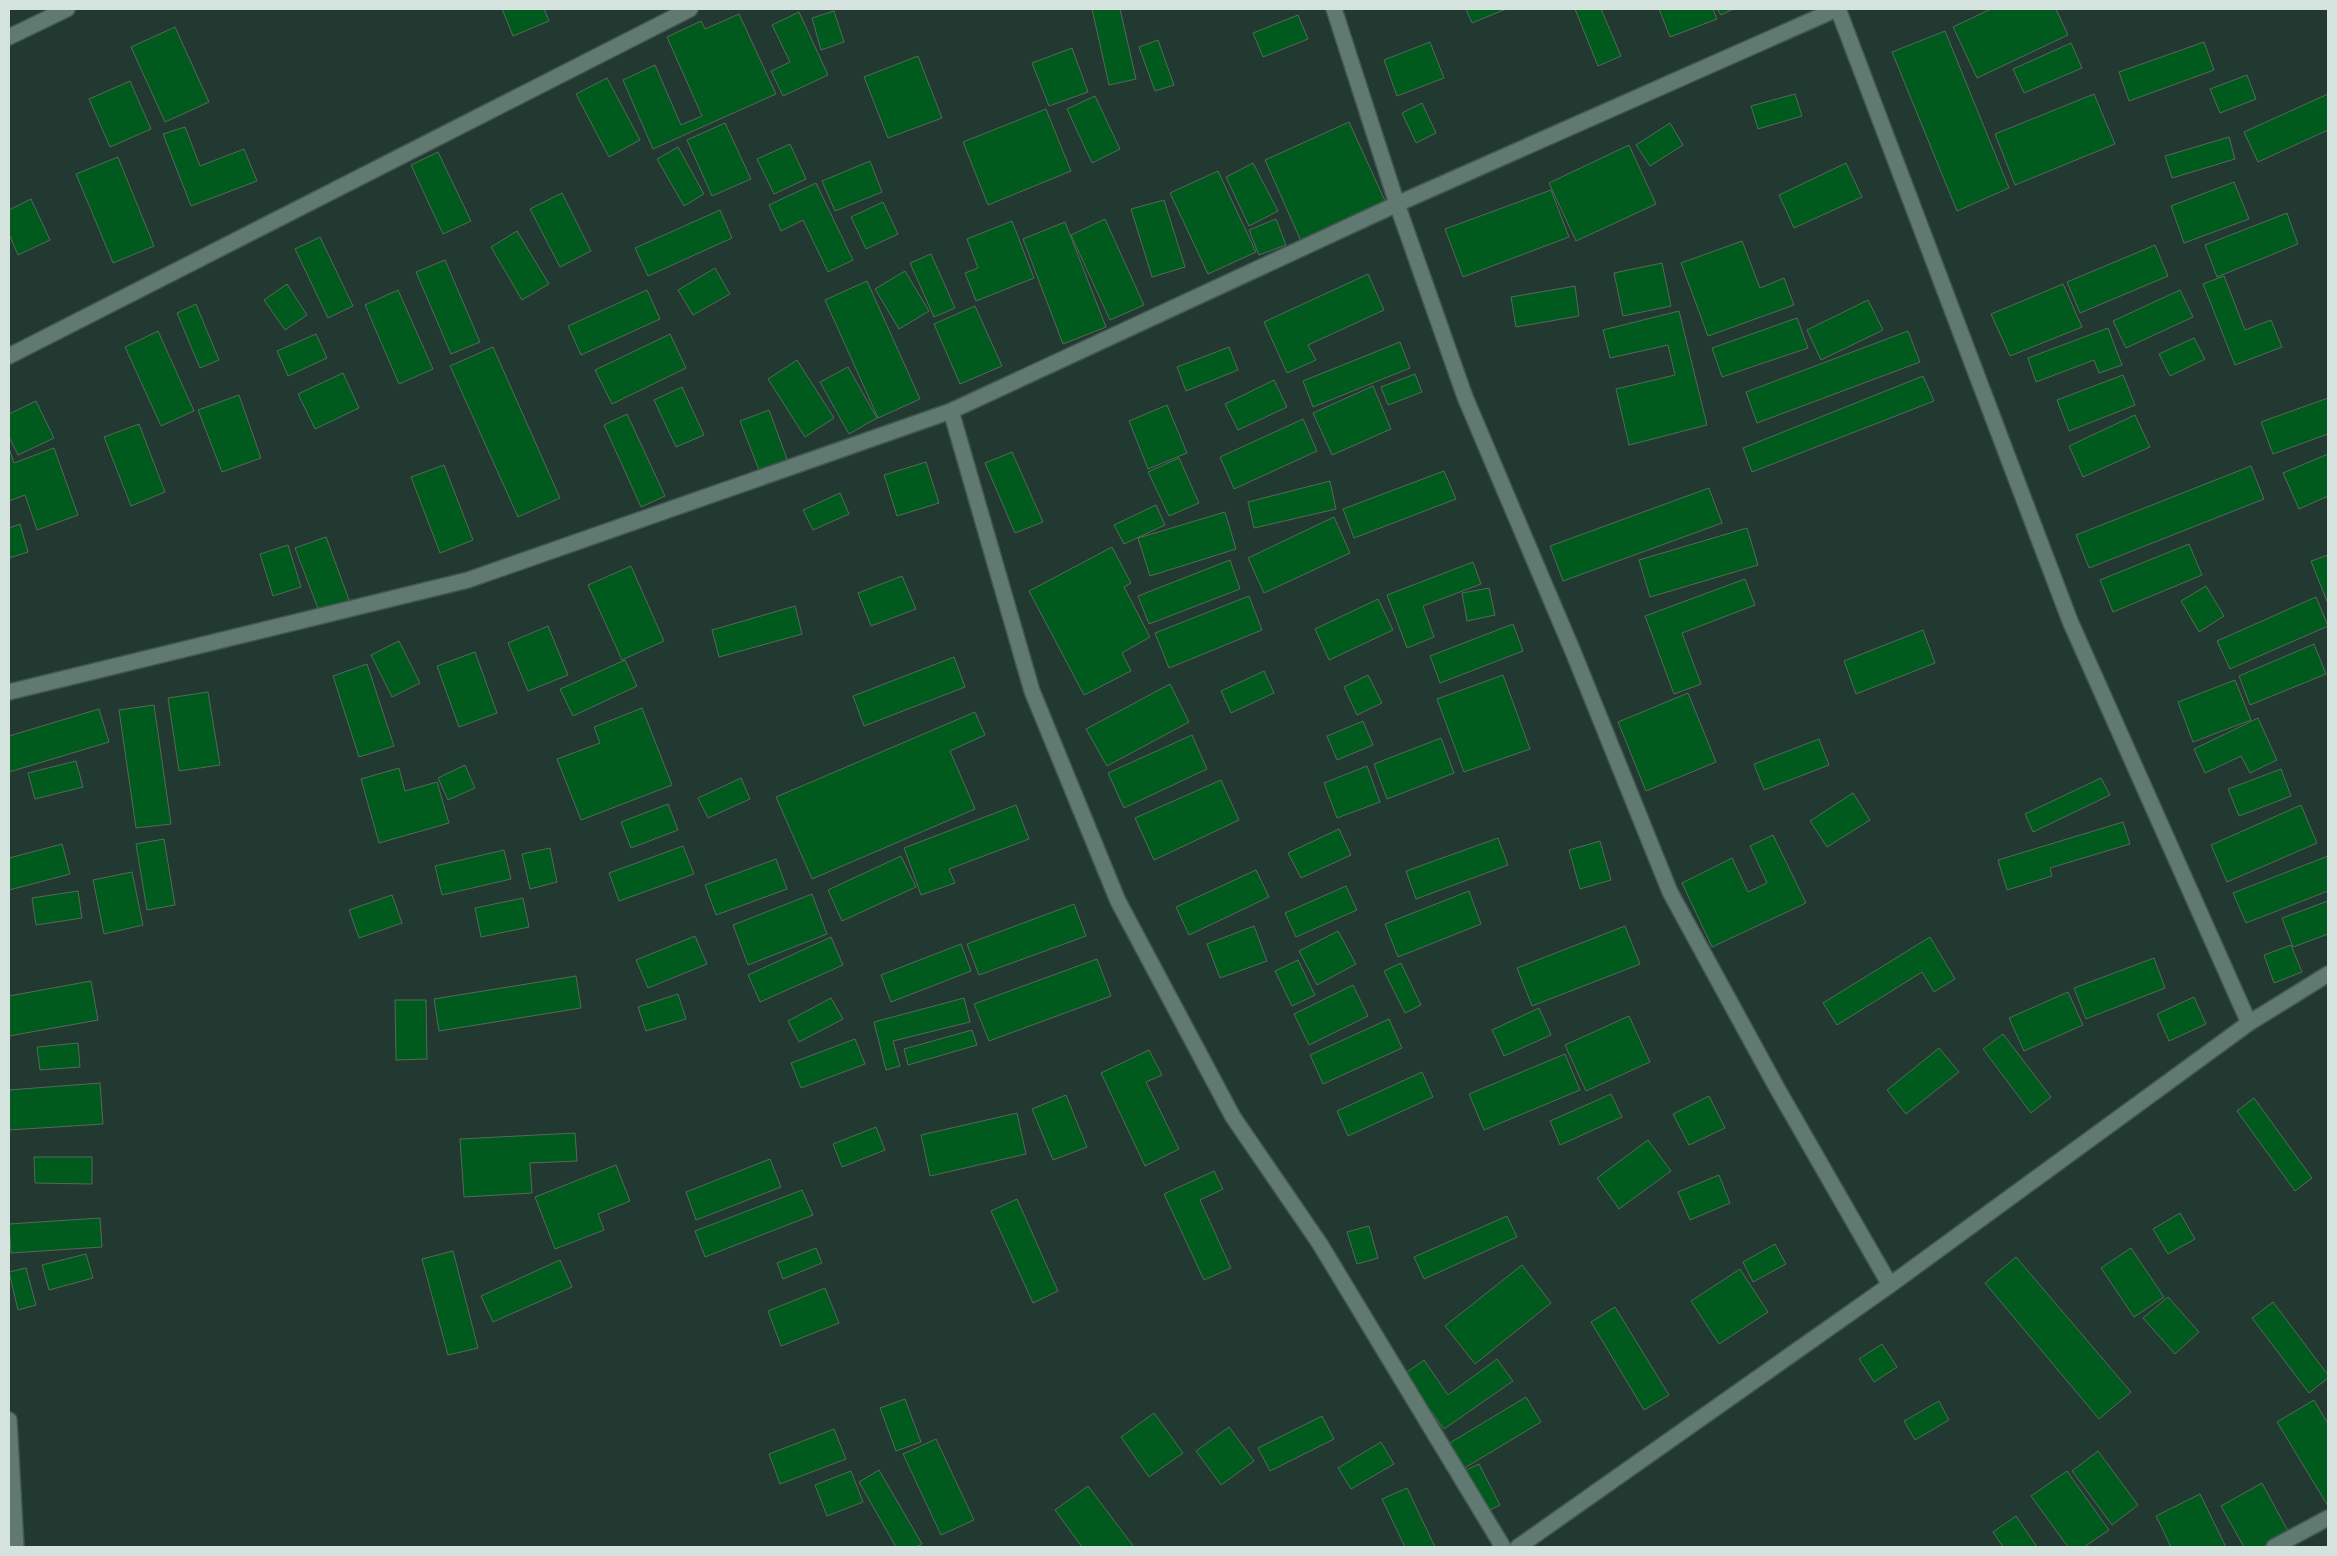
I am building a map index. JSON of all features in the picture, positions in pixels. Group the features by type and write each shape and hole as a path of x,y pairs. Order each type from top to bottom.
{"street":[{"path":"9,37 67,9"},
{"path":"9,356 690,9"},
{"path":"1334,9 1397,204 1465,397 1574,654 1670,892 1777,1088 1890,1285"},
{"path":"9,692 468,580 952,411 1397,204 1838,9 2070,621 2249,1023"},
{"path":"952,411 1032,691 1118,901 1233,1117 1320,1244 1502,1547"},
{"path":"1518,1547 1890,1285 2249,1023 2328,974"},
{"path":"9,1420 16,1547"},
{"path":"2274,1547 2328,1518"}],"building":[{"path":"502,9 544,9 549,21 513,36"},
{"path":"1092,9 1120,9 1136,79 1109,85"},
{"path":"1466,9 1506,9 1472,23"},
{"path":"1575,9 1601,9 1621,56 1598,66"},
{"path":"1659,9 1713,9 1717,19 1670,37"},
{"path":"1717,9 1733,9 1721,15"},
{"path":"1991,9 2056,9 2068,35 1977,78 1953,27"},
{"path":"834,11 844,42 821,50 812,18"},
{"path":"799,12 828,75 783,96 771,71 790,62 772,25"},
{"path":"739,14 776,94 653,149 623,80 655,65 681,125 702,116 667,37 701,21 705,29"},
{"path":"1298,15 1308,39 1263,57 1253,33"},
{"path":"175,27 209,102 165,122 131,47"},
{"path":"1945,31 2009,188 1957,211 1892,52"},
{"path":"1158,40 1174,85 1155,91 1139,47"},
{"path":"1430,42 1444,78 1397,96 1384,60"},
{"path":"2204,42 2214,70 2129,101 2119,72"},
{"path":"2071,43 2082,68 2024,93 2013,69"},
{"path":"1072,48 1088,92 1049,106 1032,63"},
{"path":"918,56 942,118 888,138 864,77"},
{"path":"2247,75 2256,99 2220,113 2210,89"},
{"path":"607,78 640,140 609,157 576,94"},
{"path":"130,81 151,129 110,147 89,99"},
{"path":"1795,94 1802,116 1758,129 1751,106"},
{"path":"2094,94 2115,144 2015,185 1995,134"},
{"path":"2328,94 2328,130 2258,162 2244,132"},
{"path":"1095,96 1120,149 1092,163 1067,109"},
{"path":"1422,103 1436,133 1416,143 1402,113"},
{"path":"1046,109 1071,171 988,205 963,142"},
{"path":"1349,122 1386,203 1301,241 1265,160"},
{"path":"725,123 751,179 712,196 687,140"},
{"path":"1670,123 1683,145 1650,166 1636,145"},
{"path":"185,127 200,166 244,149 257,181 191,206 163,134"},
{"path":"2229,137 2235,159 2172,178 2165,156"},
{"path":"790,144 806,179 774,194 757,159"},
{"path":"1629,145 1656,204 1576,241 1549,183"},
{"path":"678,147 704,194 684,206 657,159"},
{"path":"438,152 471,221 443,234 411,165"},
{"path":"118,157 154,246 113,263 76,174"},
{"path":"870,161 882,192 835,211 822,181"},
{"path":"1253,163 1278,211 1249,226 1226,177"},
{"path":"1846,163 1862,197 1794,228 1779,195"},
{"path":"1218,171 1256,252 1208,274 1170,193"},
{"path":"2234,182 2249,219 2184,243 2171,206"},
{"path":"816,183 853,260 828,272 803,220 781,231 769,205"},
{"path":"1551,190 1569,237 1463,277 1445,229"},
{"path":"562,193 591,251 560,267 530,209"},
{"path":"31,199 50,240 18,255 9,234 9,210"},
{"path":"1164,200 1185,267 1152,277 1131,209"},
{"path":"883,202 898,234 866,249 851,217"},
{"path":"720,210 732,238 648,276 635,248"},
{"path":"2287,213 2298,244 2217,277 2205,245"},
{"path":"1105,219 1144,305 1110,320 1071,235"},
{"path":"1276,219 1286,245 1259,255 1249,230"},
{"path":"1012,221 1034,278 976,301 965,273 978,268 967,239"},
{"path":"1065,222 1106,327 1063,344 1023,239"},
{"path":"517,231 549,284 522,300 491,247"},
{"path":"320,237 353,306 328,318 295,249"},
{"path":"1742,241 1760,288 1784,278 1794,305 1708,336 1681,263"},
{"path":"2155,245 2168,276 2080,313 2067,282"},
{"path":"931,254 955,308 934,317 910,263"},
{"path":"445,260 480,342 451,354 416,272"},
{"path":"1662,263 1671,306 1623,316 1614,273"},
{"path":"715,268 730,294 693,315 678,290"},
{"path":"905,271 929,311 899,329 875,289"},
{"path":"1368,274 1384,310 1308,345 1316,360 1287,373 1264,322"},
{"path":"2224,276 2245,330 2271,320 2282,347 2235,365 2203,284"},
{"path":"867,281 920,399 878,418 825,300"},
{"path":"287,284 307,315 285,330 264,300"},
{"path":"2063,284 2082,327 2010,356 1991,314"},
{"path":"1575,286 1579,316 1516,327 1511,297"},
{"path":"398,290 433,369 399,384 365,305"},
{"path":"647,290 660,319 581,355 568,326"},
{"path":"2180,290 2193,317 2126,348 2113,321"},
{"path":"1868,300 1883,330 1821,360 1807,330"},
{"path":"196,304 219,360 200,368 177,313"},
{"path":"975,306 1002,366 960,384 934,324"},
{"path":"1679,311 1707,425 1629,445 1616,389 1675,375 1668,345 1610,358 1603,330"},
{"path":"1797,318 1808,348 1722,377 1712,348"},
{"path":"2108,328 2122,365 2099,373 2094,360 2036,382 2028,358"},
{"path":"158,331 194,411 161,426 125,347"},
{"path":"1908,331 1920,362 1757,423 1746,392"},
{"path":"316,334 327,358 288,376 277,351"},
{"path":"670,334 686,368 612,404 595,370"},
{"path":"2194,338 2205,359 2170,376 2159,354"},
{"path":"1400,342 1410,368 1313,407 1303,381"},
{"path":"493,347 560,498 518,517 450,366"},
{"path":"1229,347 1238,370 1186,391 1177,367"},
{"path":"797,360 834,418 805,437 768,379"},
{"path":"848,367 877,418 849,434 820,382"},
{"path":"343,373 359,408 315,429 298,394"},
{"path":"1415,374 1422,392 1388,405 1381,387"},
{"path":"2123,375 2135,405 2069,431 2057,400"},
{"path":"1923,376 1934,401 1752,472 1743,448"},
{"path":"1274,380 1287,407 1238,430 1225,404"},
{"path":"1373,386 1391,429 1332,455 1313,413"},
{"path":"682,387 704,435 676,447 654,400"},
{"path":"239,395 261,458 222,472 198,410"},
{"path":"2328,398 2328,434 2273,454 2261,422"},
{"path":"36,401 54,438 18,455 9,437 9,414"},
{"path":"1167,405 1187,453 1148,469 1129,421"},
{"path":"769,410 790,467 762,478 740,421"},
{"path":"627,414 665,496 641,507 604,425"},
{"path":"2135,415 2150,447 2083,477 2069,446"},
{"path":"1303,419 1317,451 1234,489 1220,457"},
{"path":"139,424 165,492 131,506 104,437"},
{"path":"9,448 14,463 54,448 78,515 37,530 25,495 9,501"},
{"path":"1012,452 1043,522 1015,533 985,463"},
{"path":"2328,454 2328,496 2299,509 2283,473"},
{"path":"1179,458 1199,503 1169,516 1148,472"},
{"path":"926,462 939,503 897,516 884,475"},
{"path":"444,465 473,540 440,553 411,477"},
{"path":"2251,466 2264,499 2089,568 2076,535"},
{"path":"1444,471 1456,499 1354,538 1343,509"},
{"path":"1330,481 1336,509 1254,528 1248,502"},
{"path":"1709,488 1722,523 1563,581 1550,546"},
{"path":"840,493 849,514 813,530 803,510"},
{"path":"1156,505 1165,525 1124,544 1114,525"},
{"path":"1225,512 1236,549 1150,576 1138,538"},
{"path":"1334,517 1350,553 1264,593 1248,558"},
{"path":"20,524 28,552 9,558 9,528"},
{"path":"1747,528 1758,565 1650,597 1639,560"},
{"path":"326,537 352,608 322,619 295,548"},
{"path":"2189,544 2202,575 2113,612 2100,580"},
{"path":"288,545 301,587 273,596 260,554"},
{"path":"1112,547 1131,583 1124,587 1150,637 1122,653 1131,671 1084,695 1029,591"},
{"path":"2328,555 2328,604 2311,561"},
{"path":"1230,560 1240,589 1149,624 1138,596"},
{"path":"1473,562 1481,584 1423,606 1434,637 1407,648 1387,595"},
{"path":"631,566 664,641 622,660 588,585"},
{"path":"902,576 916,609 871,626 858,593"},
{"path":"1745,579 1755,605 1682,633 1701,684 1674,694 1645,616"},
{"path":"2206,586 2224,616 2199,632 2181,601"},
{"path":"1489,588 1495,615 1467,621 1462,593"},
{"path":"1249,596 1262,630 1169,668 1155,633"},
{"path":"2316,597 2328,626 2230,669 2217,641"},
{"path":"1378,599 1393,630 1329,660 1315,629"},
{"path":"795,606 802,634 719,657 712,630"},
{"path":"1513,624 1523,651 1440,683 1430,656"},
{"path":"548,626 568,675 528,691 508,643"},
{"path":"1923,630 1935,663 1856,694 1844,661"},
{"path":"399,641 420,683 392,697 371,655"},
{"path":"2314,644 2326,674 2250,705 2239,676"},
{"path":"475,652 497,713 459,727 437,666"},
{"path":"954,657 965,687 864,726 853,696"},
{"path":"625,660 637,686 573,716 560,689"},
{"path":"367,664 394,746 359,757 333,676"},
{"path":"1264,671 1274,693 1231,713 1221,691"},
{"path":"1368,675 1382,703 1357,715 1344,687"},
{"path":"1503,675 1530,749 1464,772 1437,699"},
{"path":"2235,680 2251,720 2193,742 2178,702"},
{"path":"1170,684 1189,722 1107,766 1086,729"},
{"path":"208,692 220,765 179,771 168,698"},
{"path":"1688,693 1716,762 1646,791 1618,722"},
{"path":"154,705 171,824 136,828 119,710"},
{"path":"642,708 672,785 581,820 557,759 600,743 594,727"},
{"path":"99,709 109,742 9,772 9,736"},
{"path":"975,712 985,735 950,751 975,809 812,879 776,797"},
{"path":"2258,718 2277,760 2250,773 2241,756 2205,773 2194,749"},
{"path":"1363,721 1373,745 1337,760 1327,736"},
{"path":"1192,735 1207,769 1124,808 1108,773"},
{"path":"1441,738 1454,773 1387,799 1374,764"},
{"path":"1819,739 1829,765 1764,790 1754,764"},
{"path":"76,761 83,787 35,799 28,773"},
{"path":"465,765 475,788 448,800 438,778"},
{"path":"1367,766 1380,802 1337,818 1324,783"},
{"path":"399,768 405,791 437,782 449,823 379,843 361,779"},
{"path":"2281,769 2291,796 2239,816 2228,789"},
{"path":"741,778 750,799 708,818 698,798"},
{"path":"2101,778 2110,795 2033,832 2025,814"},
{"path":"1221,780 1239,820 1154,860 1135,818"},
{"path":"1853,793 1870,820 1827,847 1810,821"},
{"path":"668,804 678,830 631,848 621,822"},
{"path":"1016,805 1029,839 949,869 955,883 921,895 904,848"},
{"path":"2301,805 2317,843 2227,882 2211,845"},
{"path":"2123,822 2130,844 2050,868 2052,876 2007,890 1998,860"},
{"path":"1339,829 1351,855 1301,878 1288,853"},
{"path":"1773,835 1806,903 1712,947 1682,883 1732,858 1748,892 1767,883 1750,846"},
{"path":"1498,838 1508,865 1416,899 1406,871"},
{"path":"164,839 175,905 147,910 136,844"},
{"path":"1600,841 1611,880 1580,889 1569,850"},
{"path":"62,844 70,874 9,890 9,858"},
{"path":"683,846 694,874 619,901 609,873"},
{"path":"550,848 557,882 530,889 522,854"},
{"path":"504,850 511,879 442,895 435,866"},
{"path":"901,856 916,887 842,921 828,890"},
{"path":"2328,856 2328,891 2246,923 2233,893"},
{"path":"776,859 787,889 716,915 705,885"},
{"path":"1256,870 1269,897 1189,935 1176,907"},
{"path":"132,872 143,925 104,934 93,880"},
{"path":"1346,886 1357,910 1296,937 1285,913"},
{"path":"78,891 82,918 36,925 32,898"},
{"path":"1469,891 1481,924 1398,957 1385,924"},
{"path":"812,894 827,934 748,965 733,925"},
{"path":"392,895 402,923 359,938 349,910"},
{"path":"523,898 529,927 481,937 475,908"},
{"path":"2328,901 2328,934 2293,947 2282,918"},
{"path":"1074,904 1086,936 979,975 967,944"},
{"path":"1254,926 1267,961 1220,978 1207,944"},
{"path":"1625,926 1640,964 1532,1006 1517,968"},
{"path":"1338,931 1356,964 1317,985 1299,951"},
{"path":"695,936 707,964 648,988 636,960"},
{"path":"831,937 843,965 760,1002 748,975"},
{"path":"1930,937 1955,979 1934,992 1922,972 1837,1025 1823,1003"},
{"path":"961,944 971,971 891,1002 881,975"},
{"path":"2291,945 2302,972 2274,983 2264,955"},
{"path":"2154,958 2165,988 2086,1019 2074,988"},
{"path":"1097,959 1111,996 989,1041 974,1004"},
{"path":"1298,960 1315,995 1292,1006 1275,971"},
{"path":"1401,963 1421,1005 1405,1013 1384,971"},
{"path":"576,976 581,1008 439,1031 434,999"},
{"path":"91,981 98,1020 9,1036 9,996"},
{"path":"1353,985 1368,1016 1309,1045 1294,1014"},
{"path":"2068,992 2083,1025 2024,1051 2009,1018"},
{"path":"678,994 686,1019 646,1031 638,1007"},
{"path":"2194,997 2206,1024 2169,1041 2157,1014"},
{"path":"831,998 843,1019 799,1042 788,1021"},
{"path":"964,998 970,1022 893,1041 900,1066 886,1070 874,1022"},
{"path":"395,1000 426,1000 427,1059 396,1060"},
{"path":"1539,1008 1551,1035 1504,1056 1492,1030"},
{"path":"1629,1016 1650,1062 1586,1091 1565,1045"},
{"path":"1389,1019 1402,1048 1323,1084 1310,1055"},
{"path":"972,1030 977,1045 908,1065 904,1049"},
{"path":"2003,1034 2051,1097 2031,1113 1983,1049"},
{"path":"855,1039 865,1064 801,1088 791,1063"},
{"path":"78,1043 80,1067 40,1070 37,1047"},
{"path":"1939,1048 1959,1072 1906,1114 1887,1090"},
{"path":"1149,1050 1162,1075 1146,1082 1179,1149 1145,1166 1101,1073"},
{"path":"1565,1054 1580,1090 1484,1130 1469,1094"},
{"path":"1422,1072 1433,1097 1348,1136 1337,1111"},
{"path":"100,1083 103,1124 9,1130 9,1090"},
{"path":"1611,1094 1622,1117 1560,1145 1550,1121"},
{"path":"1066,1095 1087,1147 1053,1160 1032,1109"},
{"path":"1709,1096 1725,1128 1689,1145 1673,1114"},
{"path":"2254,1098 2312,1178 2295,1191 2237,1111"},
{"path":"1017,1113 1026,1154 930,1176 921,1135"},
{"path":"876,1127 885,1150 842,1167 833,1144"},
{"path":"575,1133 577,1161 530,1163 532,1193 464,1197 460,1139"},
{"path":"1648,1140 1671,1171 1619,1209 1597,1178"},
{"path":"34,1157 92,1157 92,1184 35,1183"},
{"path":"770,1159 781,1187 696,1220 686,1192"},
{"path":"616,1165 630,1201 598,1214 604,1230 555,1249 535,1197"},
{"path":"1214,1171 1223,1189 1200,1200 1231,1268 1204,1280 1164,1194"},
{"path":"1719,1175 1730,1203 1690,1220 1678,1192"},
{"path":"802,1190 813,1215 705,1257 695,1231"},
{"path":"1017,1199 1058,1291 1033,1303 991,1211"},
{"path":"2180,1213 2195,1239 2168,1254 2153,1229"},
{"path":"1507,1216 1517,1237 1424,1279 1414,1257"},
{"path":"100,1218 102,1247 11,1253 9,1224"},
{"path":"1369,1226 1378,1258 1357,1264 1347,1232"},
{"path":"1775,1244 1786,1264 1753,1282 1743,1262"},
{"path":"816,1248 822,1263 783,1279 777,1263"},
{"path":"2131,1248 2164,1297 2134,1317 2101,1268"},
{"path":"453,1251 478,1348 448,1355 422,1259"},
{"path":"86,1254 93,1278 49,1290 42,1265"},
{"path":"2016,1257 2131,1392 2099,1419 1985,1283"},
{"path":"560,1260 572,1287 493,1322 481,1296"},
{"path":"1522,1265 1551,1303 1475,1364 1445,1326"},
{"path":"26,1268 36,1305 18,1310 9,1272"},
{"path":"1740,1269 1768,1312 1719,1344 1691,1301"},
{"path":"825,1288 839,1323 781,1346 768,1311"},
{"path":"2168,1297 2199,1332 2175,1354 2143,1318"},
{"path":"2273,1302 2328,1375 2328,1378 2309,1393 2252,1318"},
{"path":"1615,1307 1669,1395 1644,1410 1591,1322"},
{"path":"1882,1344 1897,1367 1874,1382 1859,1359"},
{"path":"1497,1359 1513,1381 1444,1429 1404,1374 1424,1360 1448,1395"},
{"path":"1526,1397 1541,1422 1458,1472 1443,1447"},
{"path":"905,1399 921,1442 896,1451 880,1408"},
{"path":"2314,1400 2328,1424 2328,1506 2277,1422"},
{"path":"1939,1401 1949,1420 1915,1440 1904,1421"},
{"path":"1154,1413 1183,1453 1149,1477 1121,1437"},
{"path":"1322,1416 1334,1439 1270,1471 1258,1448"},
{"path":"1229,1427 1254,1461 1221,1485 1196,1451"},
{"path":"834,1429 846,1459 780,1484 769,1454"},
{"path":"936,1439 974,1520 941,1535 903,1454"},
{"path":"1381,1442 1394,1464 1351,1489 1338,1468"},
{"path":"2098,1451 2138,1505 2112,1525 2072,1471"},
{"path":"1479,1464 1500,1505 1478,1516 1458,1474"},
{"path":"879,1470 922,1544 917,1547 896,1547 859,1482"},
{"path":"851,1471 863,1502 827,1516 815,1485"},
{"path":"2067,1471 2109,1530 2084,1547 2068,1547 2031,1496"},
{"path":"2262,1483 2289,1533 2263,1547 2244,1547 2221,1506"},
{"path":"1088,1486 1134,1547 1082,1547 1055,1510"},
{"path":"1407,1488 1435,1547 1405,1547 1382,1499"},
{"path":"2200,1494 2226,1547 2171,1547 2156,1516"},
{"path":"2016,1516 2037,1547 2003,1547 1993,1532"}]}
